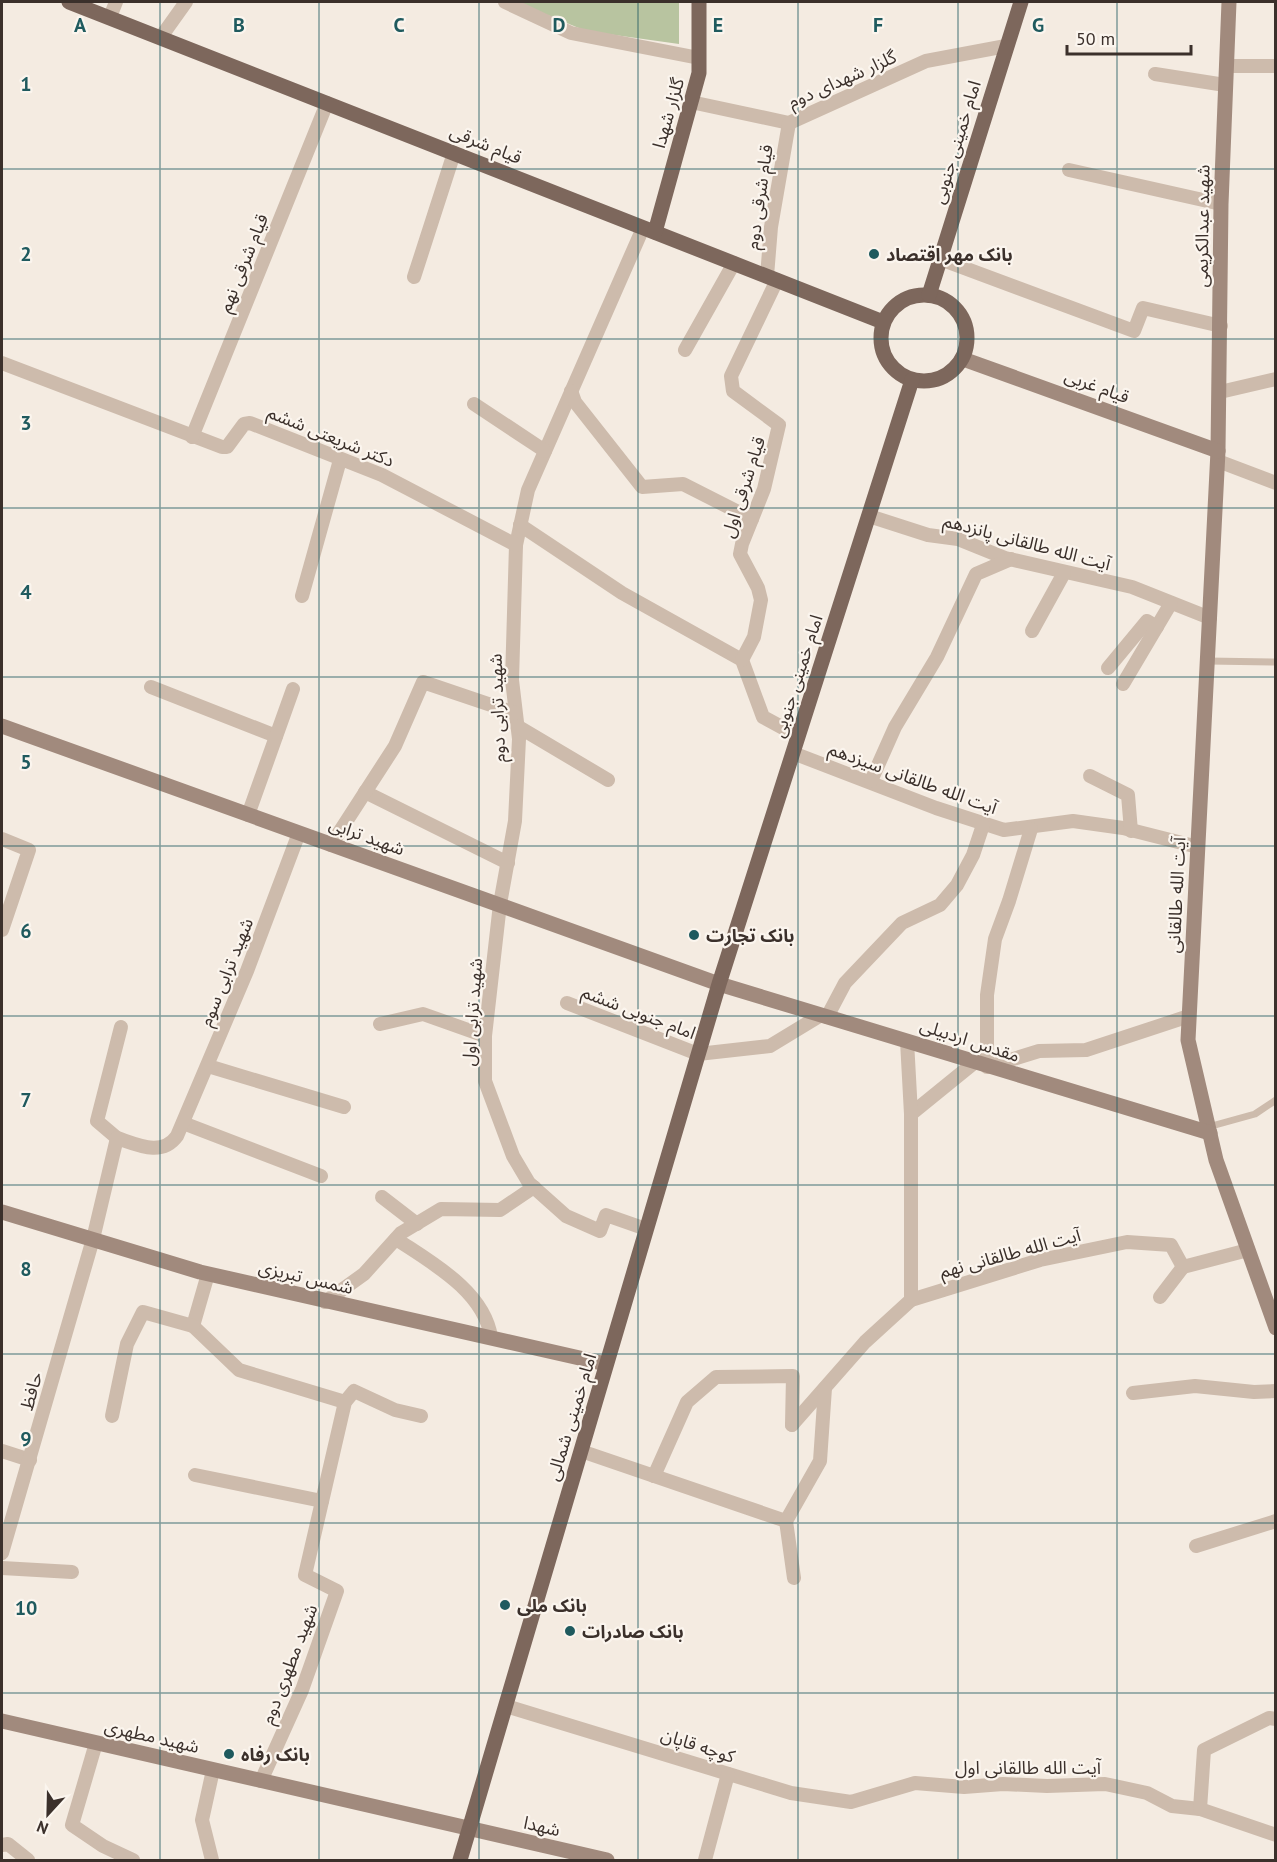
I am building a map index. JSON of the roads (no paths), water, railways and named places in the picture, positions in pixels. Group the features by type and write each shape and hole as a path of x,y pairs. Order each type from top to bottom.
{"main road":[{"name":"قیام شرقی","path":"72,2 883,322"},
{"name":"گلزار شهدا","path":"649,230 699,73 699,2"},
{"name":"امام خمینی جنوبی","path":"928,295 1021,2"},
{"path":"914,295 928,295 942,298 954,306 963,318 967,331 967,345 963,359 954,370 941,378 927,382 912,380 899,374 888,364 882,351 880,336 883,322 890,310 901,301 914,295"},
{"name":"امام خمینی جنوبی","path":"719,984 912,380"},
{"name":"امام خمینی شمالی","path":"460,1860 719,984"}],"street":[{"path":"110,17 116,2"},
{"path":"161,37 186,2"},
{"path":"506,2 571,33 699,58"},
{"name":"شهید عبدالکریمی","path":"1218,456 1221,204 1229,2"},
{"name":"گلزار شهدای دوم","path":"691,102 789,123 926,61 1006,46"},
{"path":"1226,66 1275,66"},
{"path":"1155,74 1225,86"},
{"name":"قیام شرقی نهم","path":"192,437 327,103"},
{"name":"قیام شرقی دوم","path":"772,278 771,227 789,123"},
{"path":"414,277 454,153"},
{"path":"1069,170 1221,204"},
{"name":"شهید ترابی دوم","path":"500,904 515,821 519,739 512,680 516,545 520,525 528,490 545,451 649,230"},
{"path":"940,259 1134,331 1143,308 1221,326"},
{"path":"685,350 734,263"},
{"name":"قیام شرقی اول","path":"742,660 754,637 761,600 758,588 740,554 764,489 779,425 733,391 731,376 772,278"},
{"name":"قیام غربی","path":"963,359 1218,456"},
{"name":"دکتر شریعتی ششم","path":"2,363 192,437 227,447 244,424 250,423 382,475 516,545"},
{"path":"1220,392 1275,379"},
{"path":"571,392 575,402 642,487 683,484 752,519"},
{"path":"474,404 545,451"},
{"path":"1218,456 1275,483"},
{"name":"آیت الله طالقانی","path":"1218,456 1188,1040 1216,1160 1274,1319"},
{"path":"302,596 340,460"},
{"name":"آیت الله طالقانی پانزدهم","path":"868,516 928,535 958,539 1011,559 1132,587 1210,618"},
{"path":"520,525 622,593 742,660 763,717 798,736"},
{"path":"871,781 896,727 937,657 976,574 1011,559"},
{"path":"1032,631 1064,573"},
{"path":"1123,684 1171,603"},
{"path":"1108,668 1147,621 1157,627"},
{"path":"331,844 395,746 423,682 516,720 608,780"},
{"path":"151,687 276,736"},
{"path":"248,815 293,688"},
{"name":"شهید ترابی","path":"2,726 719,984"},
{"name":"آیت الله طالقانی سیزدهم","path":"793,753 983,825 1004,830 1030,829 1073,821 1131,831 1198,847"},
{"path":"1090,776 1128,795 1131,831"},
{"path":"365,792 508,863"},
{"path":"698,1054 770,1046 824,1016 845,982 902,923 940,905 957,885 973,855 983,825"},
{"path":"981,1064 995,939 1009,901 1030,829"},
{"name":"شهید ترابی سوم","path":"117,1138 140,1146 159,1149 170,1145 183,1123 208,1066 299,833"},
{"path":"2,839 29,850 2,930"},
{"name":"شهید ترابی اول","path":"500,904 485,1036 485,1081 513,1156 534,1187 566,1216 600,1231 606,1215 646,1229"},
{"name":"مقدس اردبیلی","path":"719,984 981,1064 1209,1130"},
{"name":"امام جنوبی ششم","path":"567,1003 698,1054"},
{"path":"380,1024 423,1014 485,1036"},
{"path":"911,1114 981,1064 1039,1051 1086,1050 1189,1016"},
{"path":"117,1138 97,1121 121,1027"},
{"path":"654,1476 687,1402 716,1377 793,1376 792,1425 865,1342 911,1300 911,1114 907,1041"},
{"path":"208,1066 344,1107"},
{"path":"183,1123 321,1176"},
{"name":"حافظ","path":"2,1553 93,1239 117,1138"},
{"path":"325,1302 364,1274 396,1239 441,1209 500,1210 534,1187"},
{"path":"382,1197 417,1224"},
{"name":"شمس تبریزی","path":"2,1212 208,1274 606,1364"},
{"path":"396,1239 434,1265 473,1297 489,1323 491,1338"},
{"name":"آیت الله طالقانی نهم","path":"911,1300 1040,1260 1128,1242 1171,1245 1183,1267"},
{"path":"1160,1297 1183,1267 1248,1250"},
{"path":"193,1326 208,1274"},
{"path":"112,1416 127,1344 143,1312 193,1326 239,1370 345,1402 354,1391 395,1410 421,1416"},
{"path":"1133,1393 1195,1386 1254,1392 1275,1391"},
{"path":"794,1578 786,1521 820,1461 825,1388"},
{"name":"شهید مطهری دوم","path":"261,1781 302,1690 336,1591 305,1575 345,1402"},
{"path":"2,1451 30,1460"},
{"path":"581,1451 786,1521"},
{"path":"195,1475 322,1501"},
{"path":"1196,1546 1275,1521"},
{"path":"2,1568 72,1572"},
{"name":"کوچه قاپان","path":"506,1706 790,1793 851,1802 868,1798 881,1791"},
{"path":"1200,1809 1204,1750 1269,1718 1275,1719"},
{"name":"شهید مطهری","path":"2,1721 469,1829"},
{"path":"96,1743 72,1825 103,1846 133,1860"},
{"path":"212,1860 202,1820 213,1770"},
{"path":"705,1860 728,1773"},
{"name":"آیت الله طالقانی اول","path":"881,1791 915,1783 964,1787 1004,1784 1047,1786 1105,1784 1147,1793 1172,1806 1200,1809 1275,1834"},
{"name":"شهدا","path":"469,1829 607,1860"},
{"path":"2,1845 8,1844 28,1860"}],"lane":[{"path":"1208,661 1275,662"},
{"path":"1209,1130 1255,1114 1275,1100"}],"place":[{"name":"بانک مهر اقتصاد","path":"874,254"},
{"name":"بانک تجارت","path":"694,935"},
{"name":"بانک ملی","path":"505,1605"},
{"name":"بانک صادرات","path":"570,1631"},
{"name":"بانک رفاه","path":"229,1754"}]}
